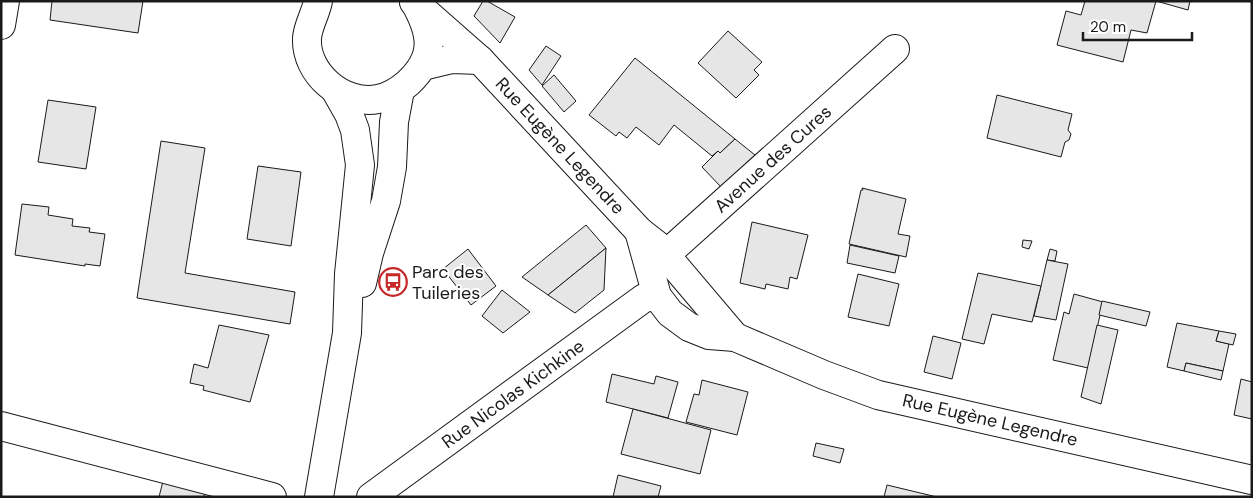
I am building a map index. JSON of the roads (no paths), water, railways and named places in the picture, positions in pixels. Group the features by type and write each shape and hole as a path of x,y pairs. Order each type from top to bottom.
{"street":[{"path":"1,25 5,1"},
{"path":"318,1 307,38 308,46 313,64 322,79 336,91 349,114 355,130 360,165 351,248 348,332"},
{"path":"336,91 360,99 378,99 400,90 417,74 423,66 427,55 428,33 426,23 414,1"},
{"name":"Rue Eugène Legendre","path":"414,1 480,60 639,231 657,245 657,296 670,313 689,327 709,335 735,337 824,375 878,395 1252,480"},
{"name":"Avenue des Cures","path":"658,262 895,49"},
{"path":"423,66 452,59 480,60"},
{"path":"319,497 348,332 369,253 386,201 392,167 394,122 400,90"},
{"name":"Rue Eugène Legendre","path":"658,262 735,337"},
{"name":"Rue Nicolas Kichkine","path":"372,497 644,298 657,296"},
{"path":"1,426 272,497"}],"place":[{"name":"Parc des Tuileries","path":"393,282"}]}
